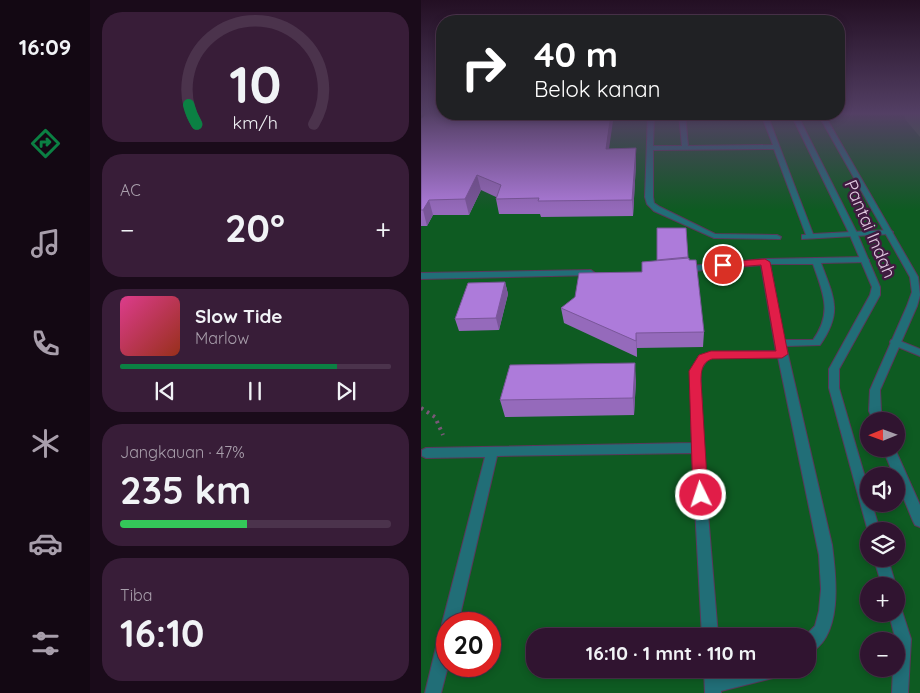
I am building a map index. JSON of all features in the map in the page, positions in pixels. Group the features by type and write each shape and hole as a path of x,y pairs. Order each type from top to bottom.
{"street":[{"name":"Pantai Indah","path":"810,145 853,233 876,287 875,295 834,369 834,388 871,522"},
{"name":"Pantai Indah","path":"839,145 914,277 916,292 875,390 875,412"},
{"path":"777,237 714,236 657,210 651,204 649,197 650,148 775,147 807,236 889,232"},
{"path":"677,269 765,262 865,260"},
{"path":"710,628 695,371 703,358 711,355 781,349 816,343 825,332 831,310 816,261"},
{"path":"765,262 781,349 825,545 829,577 827,604 820,630 816,635"},
{"path":"421,276 600,273"},
{"path":"895,342 920,353"},
{"path":"426,453 699,448"},
{"path":"453,612 491,452"},
{"path":"893,458 920,521"},
{"path":"898,622 903,639 900,693"},
{"path":"433,693 437,677"},
{"path":"713,682 733,678"}],"path":[{"path":"421,408 435,417 451,453"}],"green space":[{"path":"421,145 920,145 920,693 421,693"}],"building":[{"path":"421,145 607,145 606,149 636,148 632,200 538,201 539,198 496,199 501,185 477,175 465,199 429,200 423,210 421,210"},
{"path":"657,228 686,228 688,257 657,260"},
{"path":"689,258 689,260 696,260 704,332 636,333 636,341 561,308 575,297 579,273 642,272 642,262"},
{"path":"505,282 496,318 455,319 468,283"},
{"path":"635,363 633,398 500,400 510,365"}],"route":[{"path":"701,495 695,381 695,371 699,363 703,358 711,355 782,354 765,262 723,265"}]}
